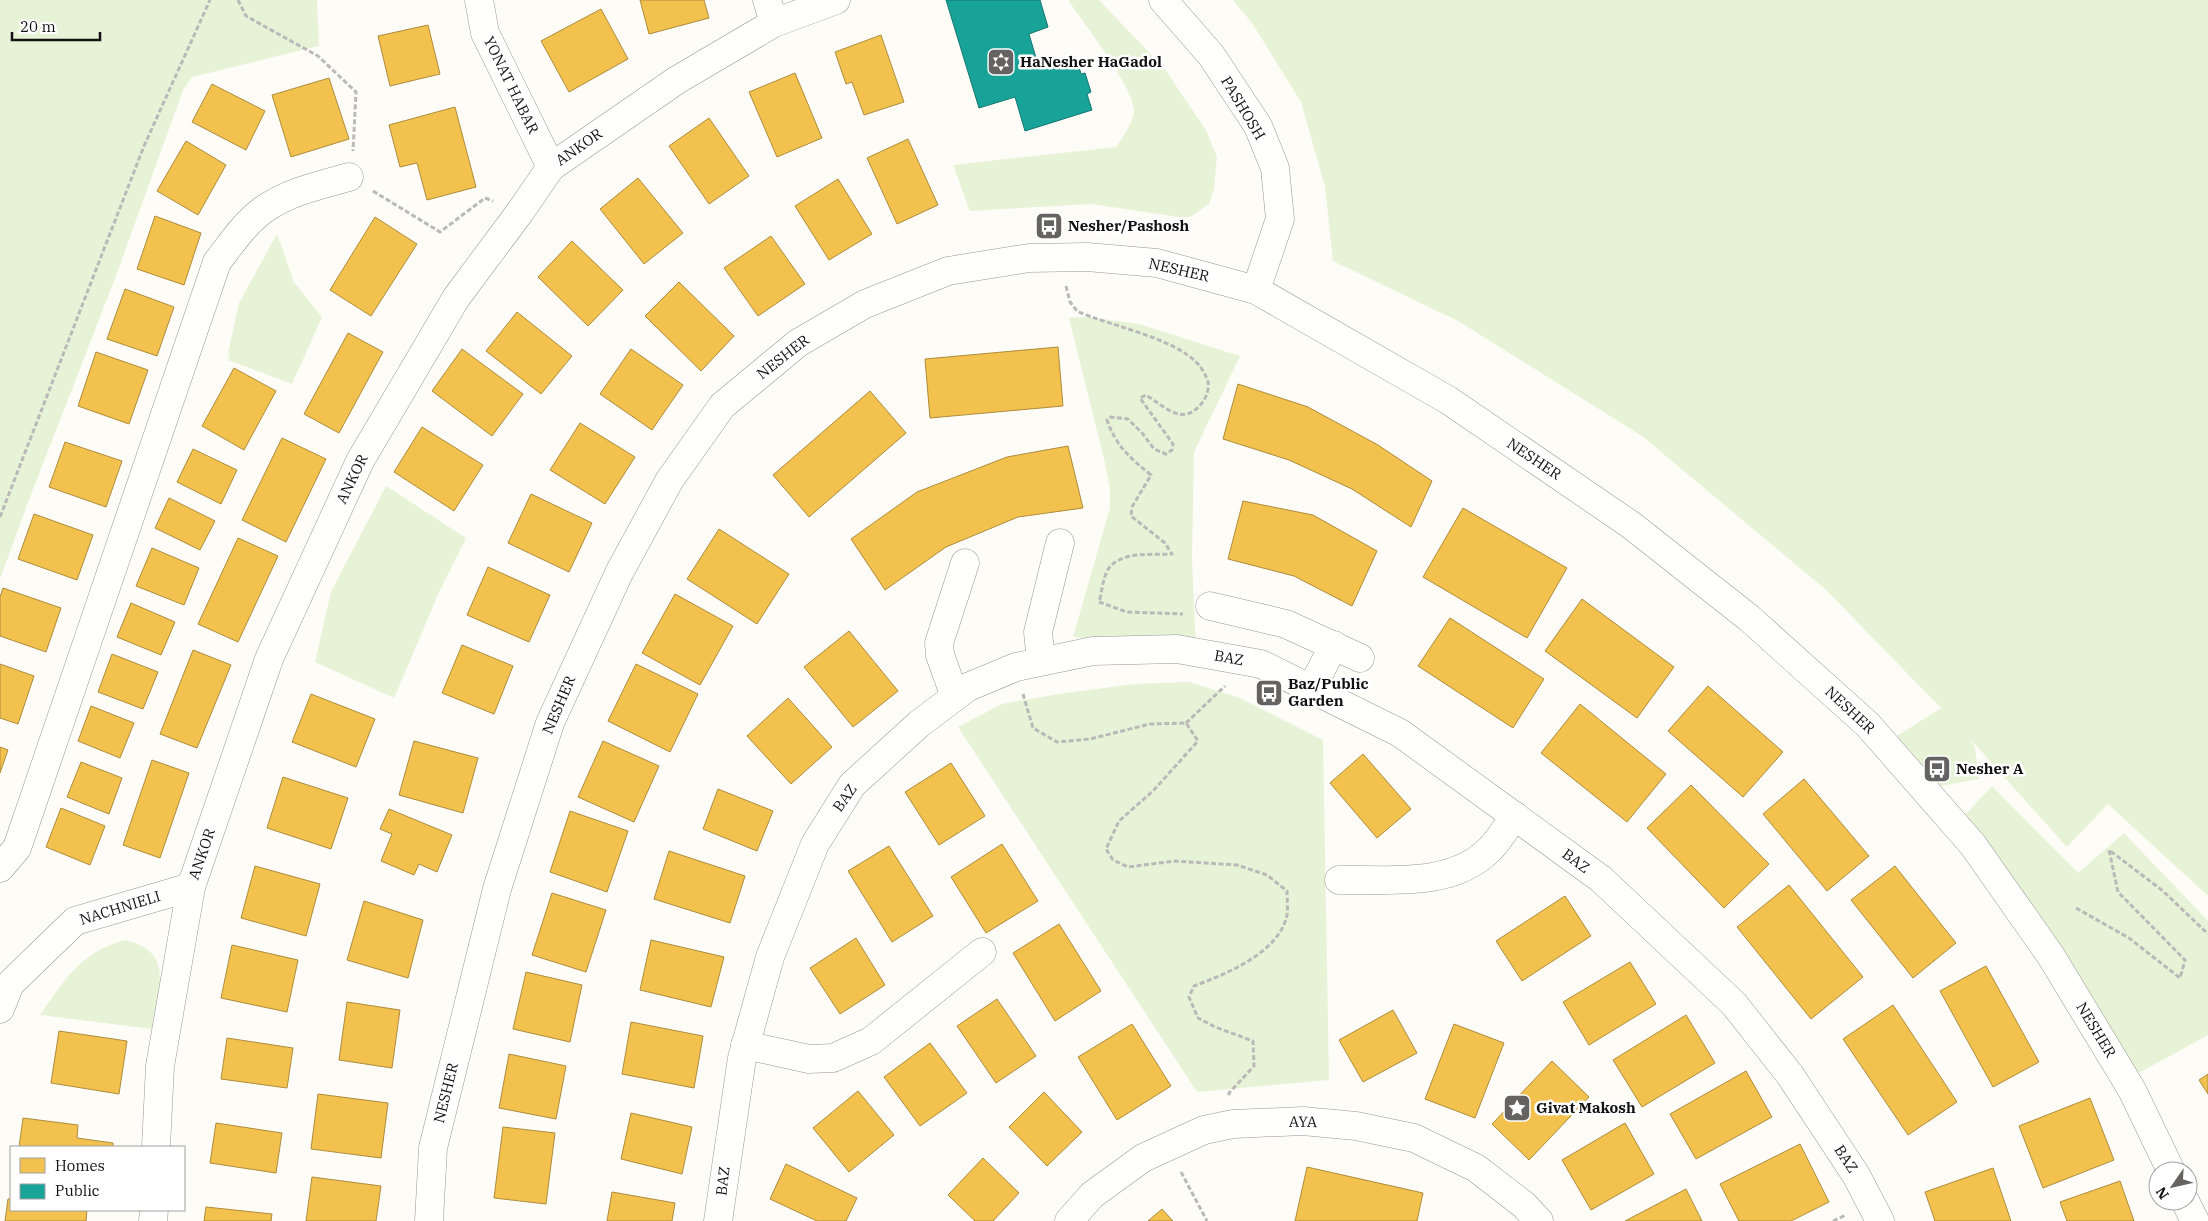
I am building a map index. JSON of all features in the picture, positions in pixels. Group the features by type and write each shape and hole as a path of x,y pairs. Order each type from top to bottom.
{"street":[{"name":"YONAT HABAR","path":"479,0 485,32 551,167"},
{"name":"ANKOR","path":"156,1146 160,1066 190,887 269,659 360,460 456,298 551,167 771,12 836,0"},
{"name":"PASHOSH","path":"1163,0 1211,55 1258,126 1275,168 1280,220 1256,290"},
{"path":"0,868 18,848 218,262 238,233 263,210 303,190 350,178"},
{"name":"NESHER","path":"429,1221 433,1148 497,889 547,732 619,573 669,480 722,406 798,343 865,304 948,271 1029,258 1087,257 1157,263 1256,290 1448,400 1631,525 1749,618 1868,725 1973,845 2051,956 2132,1090 2166,1161"},
{"path":"1029,664 1060,543"},
{"path":"955,697 940,655 939,643 965,563"},
{"path":"1210,606 1286,624 1360,658"},
{"path":"1311,689 1334,645"},
{"name":"BAZ","path":"718,1221 727,1152 745,1045 770,957 814,844 852,785 919,724 968,687 1029,664 1093,650 1177,649 1261,664 1400,733 1601,879 1734,1004 1790,1075 1856,1175 1880,1221"},
{"path":"1339,880 1437,878 1464,869 1489,850 1514,816"},
{"name":"NACHNIELI","path":"0,1009 10,984 75,921 190,887"},
{"path":"745,1045 809,1059 833,1058 871,1041 982,952"},
{"name":"AYA","path":"1069,1221 1092,1195 1143,1158 1204,1130 1233,1124 1303,1121 1356,1126 1414,1138 1476,1168 1524,1205 1539,1221"}],"path":[{"path":"0,517 144,146 210,0"},
{"path":"238,0 246,16 318,56 356,92 350,178 440,232 485,198 520,212"},
{"path":"1058,257 1070,302 1077,311 1162,341 1190,357 1200,366 1208,381 1208,390 1199,407 1188,414 1179,414 1146,395 1140,398 1173,444 1172,450 1166,454 1154,449 1143,434 1128,419 1110,417 1106,420 1113,438 1129,457 1151,475 1132,507 1131,516 1165,543 1172,554 1141,555 1118,560 1108,569 1099,602 1126,612 1184,614 1183,621"},
{"path":"1029,664 1033,728 1057,742 1090,739 1150,724 1186,724 1250,662"},
{"path":"1186,724 1198,741 1152,791 1119,821 1106,849 1113,860 1128,868 1175,861 1237,865 1267,875 1287,891 1286,915 1274,941 1231,972 1194,986 1189,997 1198,1018 1215,1027 1253,1041 1254,1066 1229,1093 1233,1124"},
{"path":"2076,908 2129,938 2180,978 2185,960 2118,892 2108,850 2163,891 2208,934"},
{"path":"1168,1147 1207,1221"}],"green space":[{"path":"0,0 317,0 319,46 192,77 183,90 116,276 0,579"},
{"path":"1068,0 1099,0 1164,68 1206,130 1217,157 1214,189 1209,204 1190,217 1091,204 970,211 953,165 1116,147 1125,134 1134,113 1131,98 1106,54"},
{"path":"1233,0 2208,0 2208,896 2108,804 2067,847 1971,740 1975,749 1979,779 1930,788 1897,736 1941,708 1825,589 1642,436 1458,321 1333,261 1325,187 1301,102 1252,23"},
{"path":"277,234 294,282 322,317 292,384 228,360 239,303"},
{"path":"1087,317 1139,324 1240,356 1194,452 1192,558 1196,651 1073,637 1110,508 1110,489 1105,463 1069,318"},
{"path":"386,486 466,538 440,590 394,698 315,662 331,592"},
{"path":"1189,682 1240,698 1323,740 1329,1080 1197,1092 958,727 1002,704 1134,684"},
{"path":"1992,786 2078,873 2124,833 2208,921 2208,1035 2137,1074 1963,817"},
{"path":"125,940 141,946 152,953 158,963 160,987 152,1029 40,1015 66,979 85,960 109,945"}],"building: Homes":[{"path":"640,0 704,0 709,18 649,34"},
{"path":"601,9 628,59 569,92 541,41"},
{"path":"428,25 440,74 390,86 378,36"},
{"path":"881,35 904,102 864,115 852,82 846,84 835,52"},
{"path":"795,73 822,138 777,157 749,92"},
{"path":"329,78 349,139 291,157 272,95"},
{"path":"212,84 265,111 246,150 192,122"},
{"path":"455,107 476,187 427,200 417,163 400,167 389,125"},
{"path":"709,118 749,176 709,204 669,146"},
{"path":"908,139 938,205 897,224 867,158"},
{"path":"186,141 226,165 198,215 157,191"},
{"path":"638,178 683,233 644,264 600,209"},
{"path":"838,179 872,234 829,260 795,206"},
{"path":"155,216 201,233 184,285 137,269"},
{"path":"375,217 417,244 371,316 330,290"},
{"path":"771,236 805,284 758,316 724,268"},
{"path":"572,241 623,290 588,326 538,277"},
{"path":"679,282 734,336 701,371 645,316"},
{"path":"125,289 174,307 157,356 107,339"},
{"path":"517,312 572,356 541,394 486,351"},
{"path":"348,333 383,352 339,433 304,414"},
{"path":"1058,347 1063,406 930,418 925,359"},
{"path":"462,349 523,394 492,436 432,391"},
{"path":"631,349 683,385 652,430 600,394"},
{"path":"96,352 148,370 129,424 78,406"},
{"path":"234,368 276,391 244,450 202,426"},
{"path":"1238,384 1308,407 1378,445 1432,481 1411,527 1352,489 1289,460 1223,439"},
{"path":"870,391 906,433 809,517 773,475"},
{"path":"580,423 635,457 605,504 550,470"},
{"path":"422,427 483,465 454,511 394,472"},
{"path":"282,438 326,459 286,542 242,520"},
{"path":"65,442 122,461 106,507 49,487"},
{"path":"1068,446 1083,508 1018,517 946,547 885,590 851,539 917,492 1007,457"},
{"path":"193,449 237,470 221,504 177,482"},
{"path":"531,494 592,523 569,572 508,543"},
{"path":"169,498 215,521 200,550 155,528"},
{"path":"1243,501 1313,515 1377,551 1352,606 1294,576 1228,559"},
{"path":"1463,508 1567,568 1527,638 1423,577"},
{"path":"34,514 93,535 77,580 18,559"},
{"path":"719,529 789,574 757,624 687,579"},
{"path":"238,538 278,556 238,642 198,624"},
{"path":"152,548 199,568 184,605 136,586"},
{"path":"488,567 550,595 529,642 467,615"},
{"path":"3,588 61,608 46,652 0,636 0,597"},
{"path":"675,594 733,626 700,685 642,653"},
{"path":"1582,599 1674,667 1637,718 1545,651"},
{"path":"131,603 175,622 161,655 117,637"},
{"path":"1450,618 1544,679 1513,728 1418,666"},
{"path":"849,631 898,691 853,727 804,667"},
{"path":"462,645 513,666 494,714 442,693"},
{"path":"193,650 231,665 197,748 160,734"},
{"path":"112,654 158,672 143,709 98,692"},
{"path":"0,664 34,676 18,724 0,718"},
{"path":"636,664 698,694 670,752 608,721"},
{"path":"1708,686 1783,752 1743,797 1668,731"},
{"path":"311,694 375,719 356,767 292,742"},
{"path":"788,698 832,747 791,784 747,736"},
{"path":"1580,704 1666,774 1627,822 1541,753"},
{"path":"91,706 134,723 120,758 78,741"},
{"path":"414,741 478,758 463,813 399,795"},
{"path":"603,741 659,766 634,822 578,797"},
{"path":"0,747 8,750 0,773"},
{"path":"1363,754 1411,809 1377,838 1330,783"},
{"path":"152,760 189,773 160,858 123,845"},
{"path":"81,762 122,778 109,814 67,797"},
{"path":"951,763 985,816 939,845 905,792"},
{"path":"283,777 348,798 331,849 267,828"},
{"path":"1804,779 1869,856 1827,891 1763,814"},
{"path":"1691,785 1769,864 1724,908 1647,828"},
{"path":"718,789 773,811 757,851 703,829"},
{"path":"61,808 105,826 90,865 46,847"},
{"path":"389,809 452,835 437,872 419,864 414,875 381,861 392,834 380,829"},
{"path":"570,811 628,831 607,892 550,872"},
{"path":"1002,844 1038,901 986,933 951,877"},
{"path":"889,846 933,916 892,942 848,871"},
{"path":"669,851 745,876 730,923 654,899"},
{"path":"255,866 320,884 306,936 241,918"},
{"path":"1895,866 1956,943 1913,978 1851,900"},
{"path":"1789,885 1863,977 1811,1019 1737,927"},
{"path":"552,893 606,910 586,972 532,955"},
{"path":"1565,896 1591,936 1522,981 1496,941"},
{"path":"364,901 423,920 408,978 347,960"},
{"path":"1059,924 1101,991 1055,1021 1013,953"},
{"path":"856,938 885,985 840,1014 810,968"},
{"path":"651,940 724,957 711,1007 640,990"},
{"path":"232,945 298,960 287,1012 221,998"},
{"path":"1630,962 1656,1004 1589,1045 1563,1002"},
{"path":"1986,966 2039,1062 1993,1087 1940,991"},
{"path":"526,972 582,985 570,1042 513,1029"},
{"path":"997,999 1036,1056 996,1083 957,1026"},
{"path":"347,1002 400,1010 392,1068 339,1060"},
{"path":"1893,1005 1957,1102 1908,1135 1843,1039"},
{"path":"1393,1010 1417,1053 1363,1082 1339,1040"},
{"path":"1686,1015 1715,1063 1642,1107 1613,1060"},
{"path":"631,1022 703,1036 694,1088 622,1074"},
{"path":"1132,1024 1171,1086 1117,1120 1078,1057"},
{"path":"1454,1024 1504,1043 1475,1118 1425,1099"},
{"path":"59,1031 127,1041 119,1094 51,1083"},
{"path":"227,1038 293,1048 287,1088 221,1079"},
{"path":"930,1043 967,1093 920,1126 884,1077"},
{"path":"509,1054 566,1066 556,1119 499,1108"},
{"path":"1552,1061 1589,1097 1529,1160 1492,1124"},
{"path":"1746,1071 1772,1117 1696,1159 1670,1114"},
{"path":"2208,1074 2208,1094 2199,1080"},
{"path":"858,1091 894,1135 849,1172 813,1128"},
{"path":"1044,1092 1082,1132 1047,1166 1009,1127"},
{"path":"318,1094 388,1103 381,1158 311,1149"},
{"path":"2090,1098 2114,1160 2043,1188 2019,1126"},
{"path":"631,1113 692,1127 682,1174 621,1159"},
{"path":"23,1118 78,1125 77,1138 113,1143 113,1146 19,1146"},
{"path":"216,1123 282,1133 276,1173 210,1163"},
{"path":"1625,1123 1654,1174 1591,1210 1562,1160"},
{"path":"503,1127 555,1133 546,1204 494,1198"},
{"path":"1800,1144 1829,1202 1791,1221 1739,1221 1720,1184"},
{"path":"983,1158 1019,1193 993,1221 975,1221 948,1195"},
{"path":"786,1164 857,1198 846,1221 817,1221 770,1199"},
{"path":"1307,1167 1423,1193 1417,1221 1295,1221"},
{"path":"1993,1168 2011,1221 1935,1221 1925,1192"},
{"path":"312,1177 381,1186 376,1221 306,1221"},
{"path":"2120,1181 2134,1221 2067,1221 2060,1202"},
{"path":"1686,1189 1702,1221 1625,1221"},
{"path":"612,1192 675,1203 672,1221 607,1221"},
{"path":"8,1199 10,1199 10,1211 87,1211 86,1221 5,1221"},
{"path":"206,1207 272,1214 271,1221 204,1221"},
{"path":"1162,1209 1173,1221 1148,1221"}],"building: Public":[{"name":"HaNesher HaGadol","path":"946,0 1040,0 1048,27 1029,34 1039,68 1076,57 1081,74 1085,73 1091,92 1087,94 1092,110 1025,131 1015,97 979,108"}],"place":[{"name":"HaNesher HaGadol","path":"1001,62"},
{"name":"Nesher/Pashosh","path":"1049,226"},
{"name":"Baz/Public Garden","path":"1269,693"},
{"name":"Nesher A","path":"1937,769"},
{"name":"Givat Makosh","path":"1517,1108"}]}
